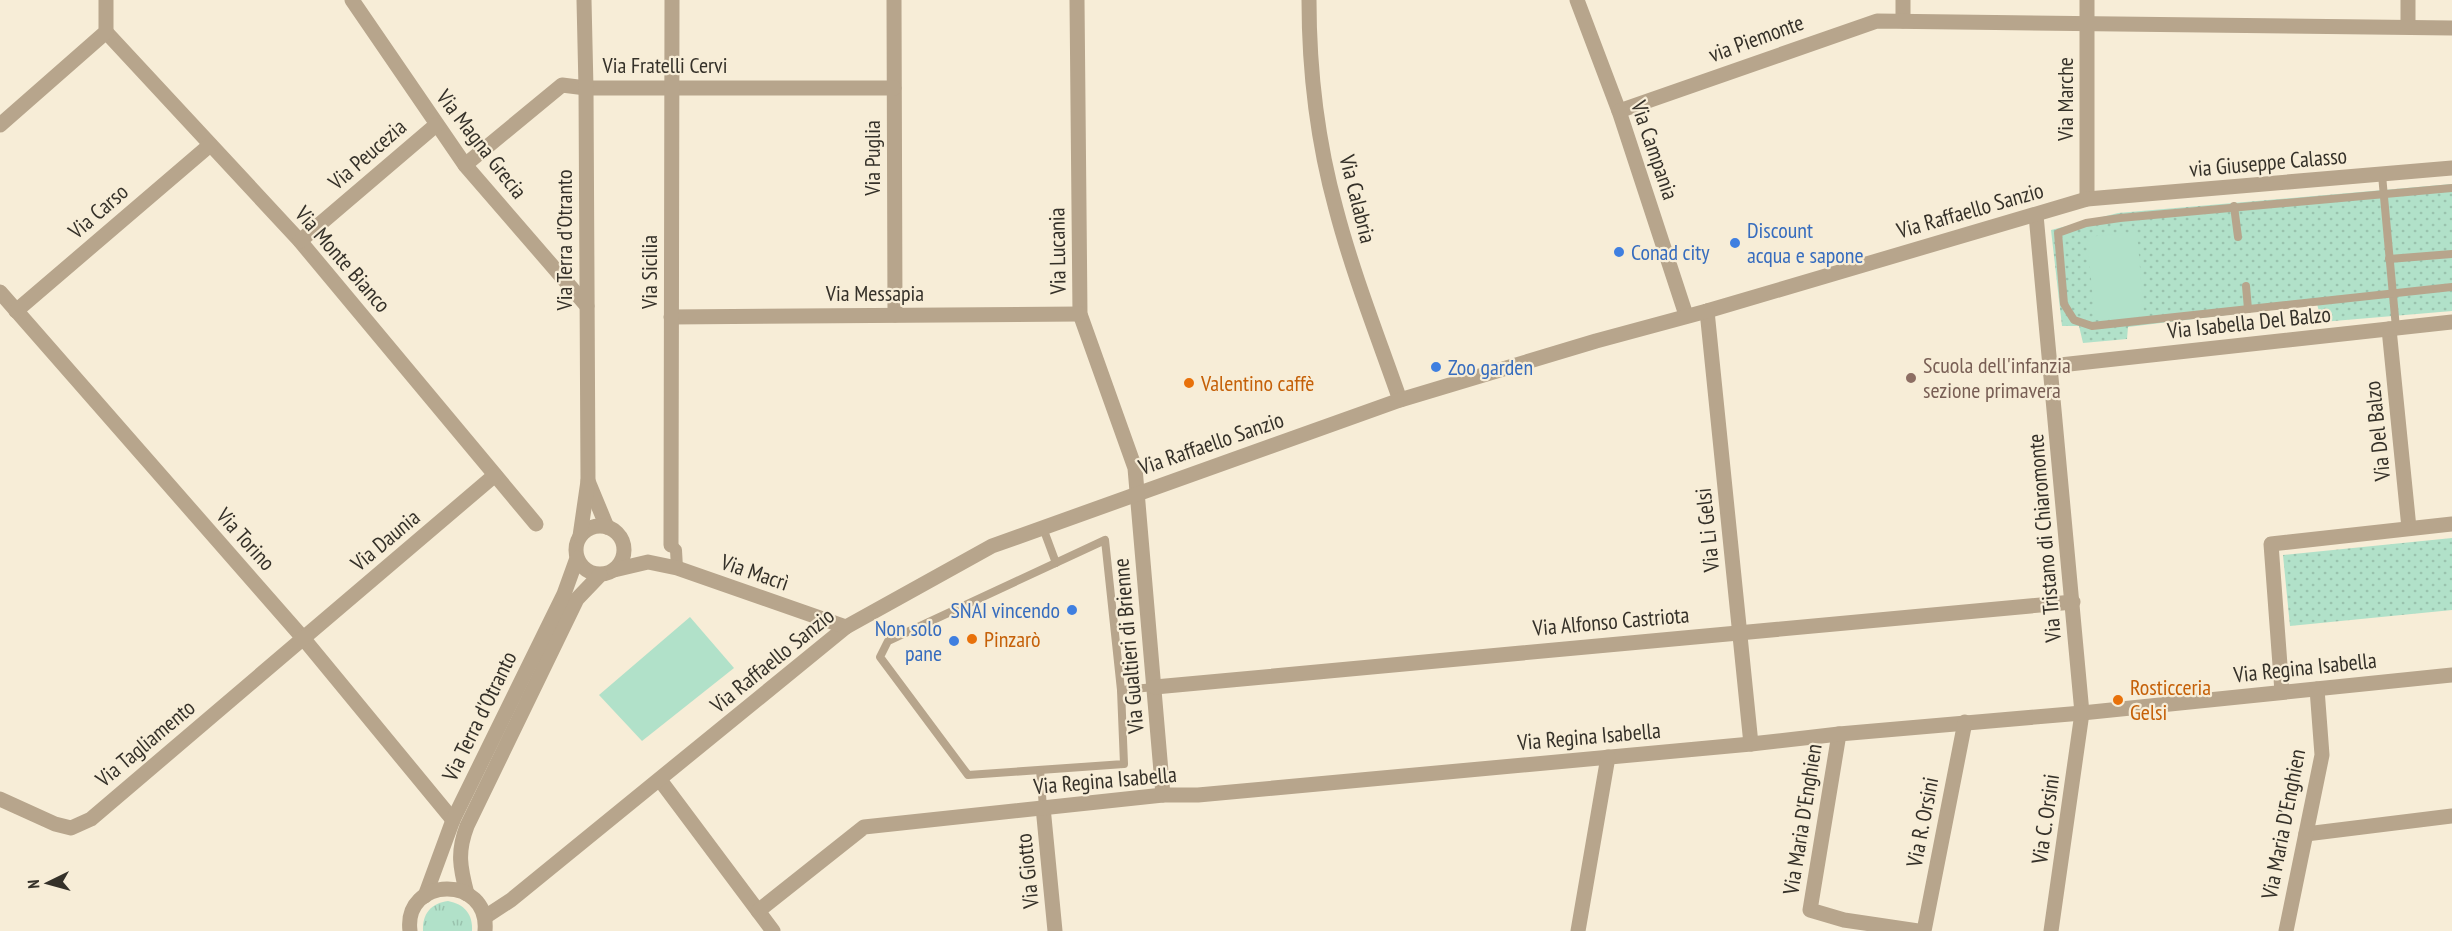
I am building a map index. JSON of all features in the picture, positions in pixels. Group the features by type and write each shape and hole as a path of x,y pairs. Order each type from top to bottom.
{"street":[{"path":"0,125 106,32 106,0"},
{"name":"Via Magna Grecia","path":"352,0 465,165 587,306"},
{"name":"Via Terra d'Otranto","path":"580,536 588,481 584,0"},
{"name":"Via Sicilia","path":"670,545 672,0"},
{"name":"Via Puglia","path":"894,0 895,315"},
{"name":"Via Lucania","path":"1077,0 1080,314 1135,468 1138,493"},
{"name":"Via Calabria","path":"1309,0 1312,82 1335,207 1348,252 1401,400"},
{"name":"Via Campania","path":"1577,0 1619,111 1686,315"},
{"path":"1903,0 1903,21"},
{"name":"Via Marche","path":"2087,0 2087,199"},
{"path":"2408,0 2408,27"},
{"name":"via Piemonte","path":"1619,111 1876,21 2452,28"},
{"name":"Via Monte Bianco","path":"106,32 300,241 536,524"},
{"name":"Via Fratelli Cervi","path":"465,165 562,85 586,88 894,88"},
{"name":"Via Peucezia","path":"300,241 436,124"},
{"name":"Via Carso","path":"16,311 210,146"},
{"name":"via Giuseppe Calasso","path":"2087,199 2452,168"},
{"name":"Via Raffaello Sanzio","path":"485,924 511,900 846,627 992,546 1401,400 2087,199"},
{"name":"Via Tristano di Chiaromonte","path":"2036,215 2082,713"},
{"name":"Via Torino","path":"0,292 303,638 453,820"},
{"name":"Via Li Gelsi","path":"1707,311 1751,744"},
{"name":"Via Messapia","path":"671,317 1080,314"},
{"name":"Via Isabella Del Balzo","path":"2051,366 2452,322"},
{"name":"Via Del Balzo","path":"2392,328 2409,528"},
{"name":"Via Daunia","path":"303,638 495,475"},
{"name":"Via Terra d'Otranto","path":"588,481 607,527"},
{"name":"Via Gualtieri di Brienne","path":"1138,493 1163,795"},
{"path":"2282,692 2271,544 2452,524"},
{"path":"592,527 607,527 614,530 623,543 623,558 607,572 586,570 577,558 576,543 580,536 592,527"},
{"name":"Via Macrì","path":"623,543 648,562"},
{"path":"670,545 676,550 677,568"},
{"name":"Via Terra d'Otranto","path":"408,929 413,909 425,896 453,820 564,594 577,558"},
{"name":"Via Macrì","path":"607,572 648,562 677,568 846,627"},
{"name":"Via Terra d'Otranto","path":"467,894 460,868 460,843 467,826 577,599 607,572"},
{"name":"Via Alfonso Castriota","path":"1155,687 2073,602"},
{"name":"Via Tagliamento","path":"0,799 54,825 71,828 91,819 303,638"},
{"name":"Via Regina Isabella","path":"758,911 864,827 1163,795 1198,795 1751,744 2452,675"},
{"name":"Via Maria D'Enghien","path":"2286,931 2322,756 2317,689"},
{"name":"Via C. Orsini","path":"2051,931 2082,713"},
{"name":"Via R. Orsini","path":"1924,931 1965,722"},
{"name":"Via Maria D'Enghien","path":"1839,734 1810,910 1843,926 1918,931"},
{"path":"1578,931 1608,757"},
{"path":"660,780 773,931"},
{"name":"Via Giotto","path":"1043,807 1055,931"},
{"path":"2306,834 2452,816"},
{"path":"425,896 450,888 467,894 481,908 485,924"}],"lane":[{"path":"2382,175 2392,293 2392,328"},
{"path":"2452,188 2120,218 2086,223 2058,233 2064,304 2074,320 2092,326 2452,287"},
{"path":"2234,206 2238,237"},
{"path":"2389,259 2452,254"},
{"path":"2246,286 2248,309"},
{"path":"1043,528 1056,563"},
{"path":"1105,540 1121,690 1125,764 968,775 880,657 888,641 1105,540"},
{"path":"1121,690 1155,687"},
{"path":"1040,770 1043,807"}],"green space":[{"path":"2452,184 2452,311 2322,322 2317,304 2128,327 2127,339 2083,343 2079,326 2062,326 2051,230 2118,213"},
{"path":"2137,232 2144,316 2095,320 2087,237"},
{"path":"2452,538 2452,610 2290,626 2283,555"},
{"path":"690,617 734,668 642,741 599,695"},
{"path":"448,901 463,907 471,920 472,931 423,931 424,919 429,910 437,904"}],"place":[{"name":"Discount acqua e sapone","path":"1735,243"},
{"name":"Conad city","path":"1619,252"},
{"name":"Zoo garden","path":"1436,367"},
{"name":"Scuola dell'infanzia sezione primavera","path":"1911,378"},
{"name":"Valentino caffè","path":"1189,383"},
{"name":"SNAI vincendo","path":"1072,610"},
{"name":"Pinzarò","path":"972,639"},
{"name":"Non solo pane","path":"954,641"},
{"name":"Rosticceria Gelsi","path":"2118,700"}]}
